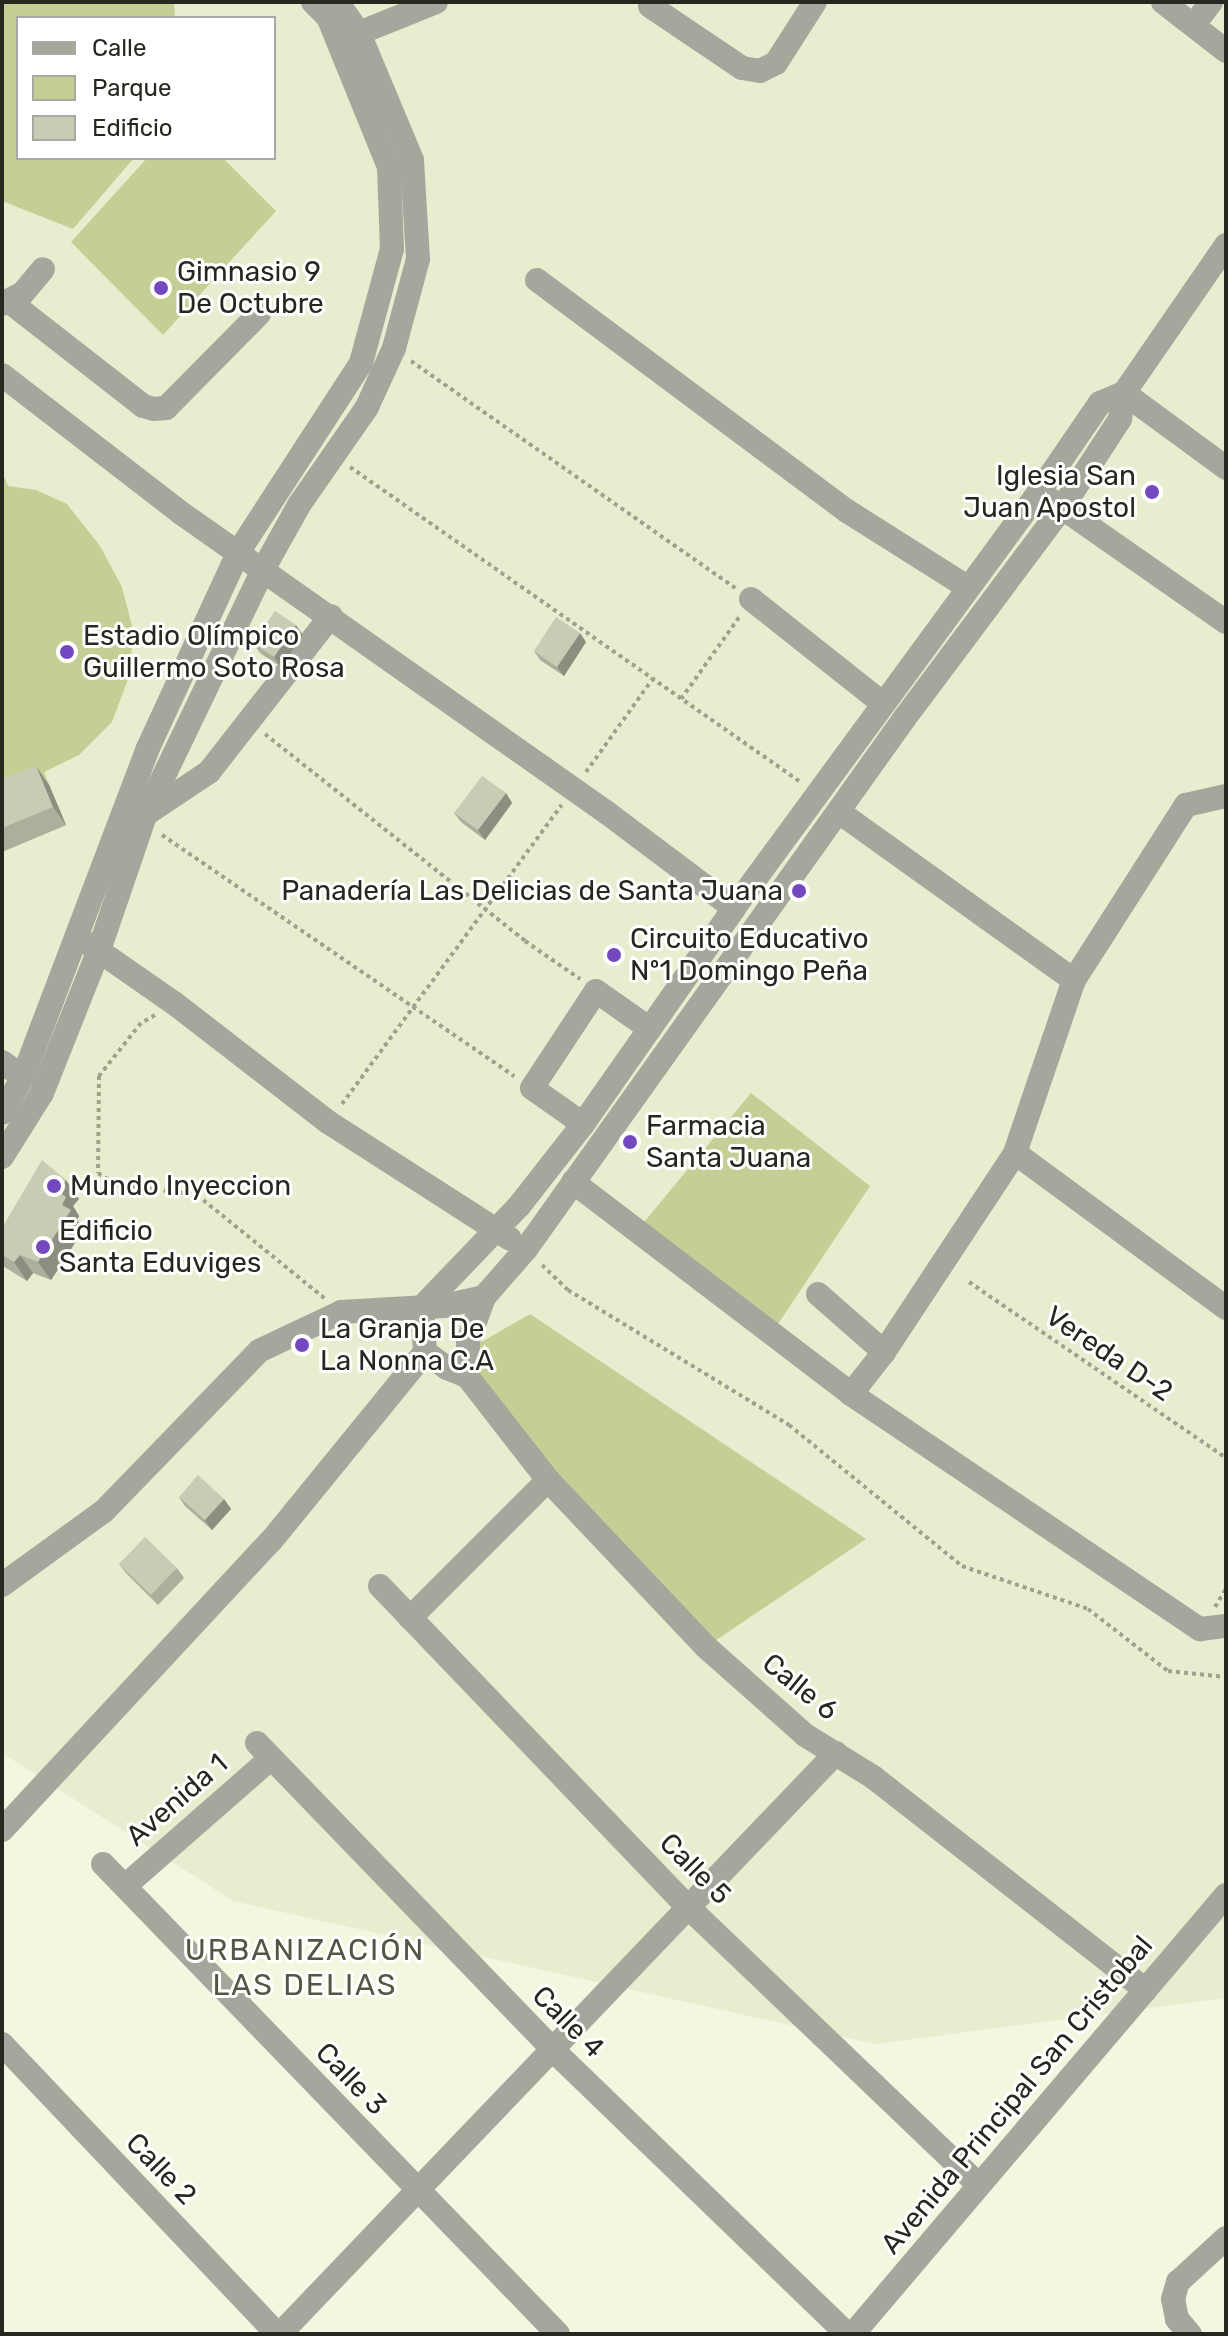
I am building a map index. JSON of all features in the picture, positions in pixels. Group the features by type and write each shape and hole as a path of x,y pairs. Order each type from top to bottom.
{"street":[{"path":"2,1113 8,1067 77,937 148,748 239,551 361,363 392,249 389,167 328,17 313,2"},
{"path":"2,1157 42,1093 99,950 145,818 264,568 299,505 367,407 394,348 418,259 412,160 359,33 337,2"},
{"path":"359,33 436,2"},
{"path":"650,6 742,68 760,71 776,63 815,2"},
{"path":"1163,2 1226,51"},
{"path":"1200,6 1226,33"},
{"path":"425,1352 447,1368 467,1376 468,1341 484,1297 526,1249 839,812 1062,508 1120,419 1124,393 1226,245"},
{"path":"43,269 23,293 6,303 143,406 154,409 166,408 259,314"},
{"path":"537,280 847,511 967,587"},
{"path":"2,375 181,513 264,568 574,789 734,908"},
{"path":"1124,393 1226,468"},
{"path":"2,1830 271,1541 425,1352 422,1307 496,1231 583,1124 881,702 1039,492 1100,403 1124,393"},
{"path":"1039,492 1226,622"},
{"path":"751,599 881,702"},
{"path":"145,818 209,772 331,616"},
{"path":"851,1394 884,1352 1015,1153 1074,980 1186,805 1226,796"},
{"path":"839,812 1074,980"},
{"path":"77,937 174,1003 328,1122 526,1249"},
{"path":"583,1124 532,1088 596,991 650,1029"},
{"path":"1015,1153 1226,1308"},
{"path":"573,1182 851,1394 1200,1629 1226,1626"},
{"path":"818,1294 884,1352"},
{"path":"2,1585 104,1511 259,1351 341,1312 422,1307 484,1297"},
{"name":"Calle 6","path":"467,1376 548,1480 706,1647 805,1735 873,1777 1146,1990"},
{"path":"410,1618 548,1480"},
{"name":"Calle 5","path":"380,1586 690,1909 978,2184"},
{"name":"Avenida 1","path":"125,1886 263,1751"},
{"name":"Calle 4","path":"263,1751 553,2050 847,2334"},
{"path":"279,2334 690,1909 836,1753"},
{"name":"Calle 3","path":"103,1864 416,2191 558,2334"},
{"name":"Avenida Principal San Cristobal","path":"853,2334 1226,1895"},
{"name":"Calle 2","path":"2,2044 279,2334"},
{"path":"1190,2334 1177,2319 1173,2299 1178,2282 1226,2238"}],"path":[{"path":"394,348 751,599 681,699"},
{"path":"334,455 817,793"},
{"path":"328,1122 487,911 654,677"},
{"path":"250,723 487,911 596,991"},
{"path":"145,818 532,1088"},
{"path":"174,1003 141,1023 99,1076 98,1173 116,1184 197,1195 341,1312"},
{"path":"526,1249 568,1290 789,1425 962,1566 1088,1609 1168,1671 1226,1677"},
{"name":"Vereda D-2","path":"969,1282 1226,1458"}],"shaded area":[{"name":"Circuito Educativo Nº1 Domingo Peña","path":"2,2 1226,2 1226,1998 875,2044 233,1901 2,1753"}],"green space":[{"path":"2,2 174,2 175,16 16,16 16,160 132,160 73,229 2,201"},
{"name":"Gimnasio 9 De Octubre","path":"145,160 225,160 276,211 163,335 71,242"},
{"name":"Estadio Olímpico Guillermo Soto Rosa","path":"2,471 8,486 36,490 67,504 100,546 122,587 133,630 130,674 112,722 79,755 44,772 66,825 2,852"},
{"path":"751,1093 870,1186 776,1327 640,1227"},
{"path":"530,1314 866,1539 706,1647 457,1356"}],"building":[{"path":"275,611 296,625 274,657 253,643"},
{"path":"556,617 580,633 557,667 534,651"},
{"path":"36,766 53,807 2,828 2,780"},
{"path":"482,776 506,793 478,830 454,813"},
{"path":"42,1160 66,1180 58,1191 66,1197 62,1205 71,1210 38,1262 20,1255 14,1262 2,1255 2,1228"},
{"path":"198,1475 224,1499 205,1520 179,1497"},
{"path":"145,1537 177,1568 151,1595 119,1564"}],"place":[{"name":"Gimnasio 9 De Octubre","path":"161,288"},
{"name":"Iglesia San Juan Apostol","path":"1152,492"},
{"name":"Estadio Olímpico Guillermo Soto Rosa","path":"67,652"},
{"name":"Panadería Las Delicias de Santa Juana","path":"799,891"},
{"name":"Circuito Educativo Nº1 Domingo Peña","path":"614,955"},
{"name":"Farmacia Santa Juana","path":"630,1142"},
{"name":"Mundo Inyeccion","path":"54,1186"},
{"name":"Edificio Santa Eduviges","path":"43,1247"},
{"name":"La Granja De La Nonna C.A","path":"302,1345"}],"district":[{"name":"URBANIZACIÓN LAS DELIAS","path":"305,1967"}]}
